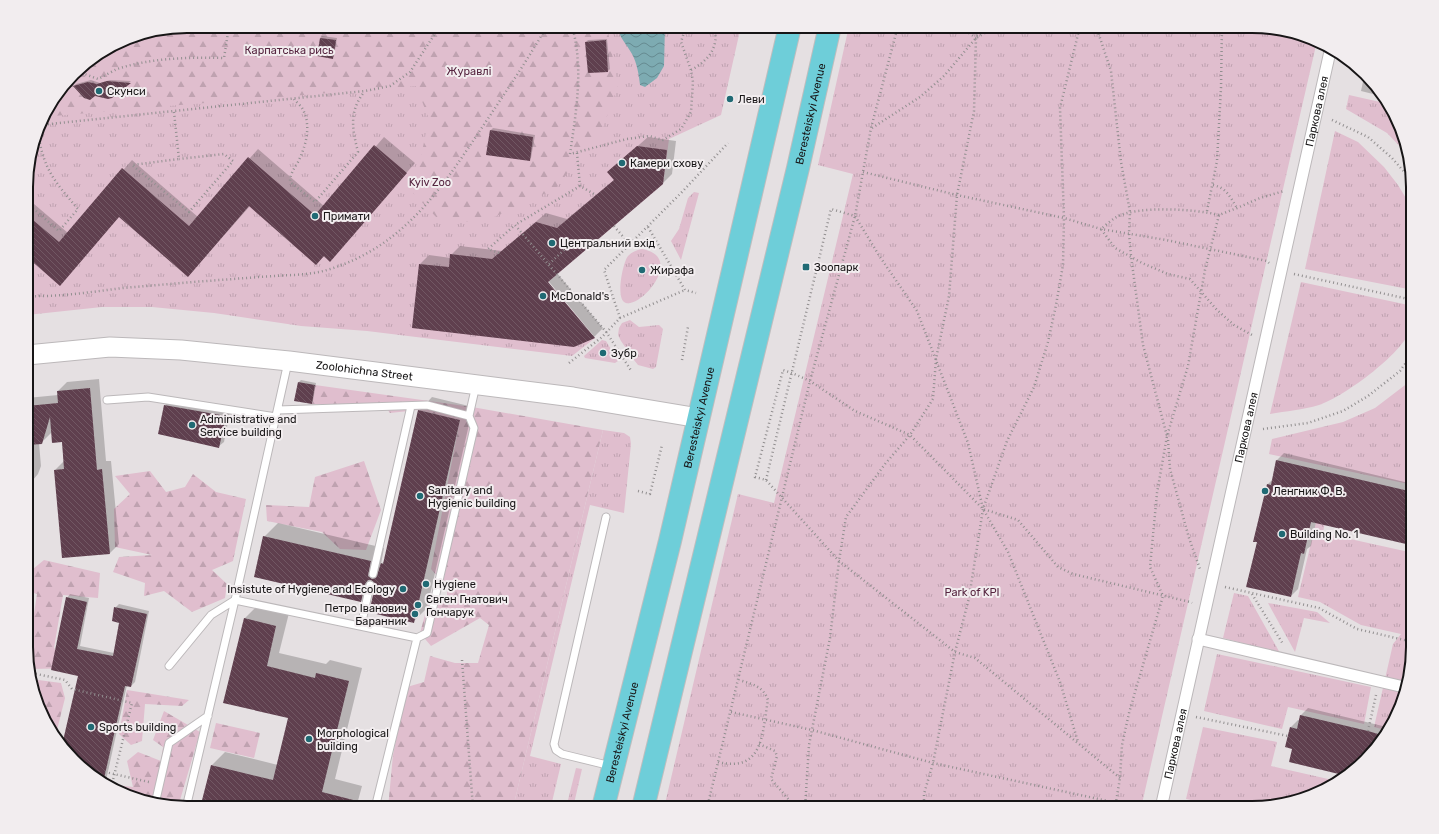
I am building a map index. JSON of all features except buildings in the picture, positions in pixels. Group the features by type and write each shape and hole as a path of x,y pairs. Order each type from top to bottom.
{"main road":[{"name":"Beresteiskyi Avenue","path":"605,801 670,541 788,33"},
{"name":"Beresteiskyi Avenue","path":"645,801 791,197 828,33"}],"street":[{"name":"Паркова алея","path":"1163,801 1329,54"},
{"name":"Zoolohichna Street","path":"33,354 110,347 182,350 573,397 699,418"},
{"path":"1198,639 1401,686"}],"lane":[{"path":"188,801 289,362"},
{"path":"169,666 211,614 235,600 417,638 427,633 474,428 469,416 476,386"},
{"path":"107,400 148,397 277,414 427,405 469,416"},
{"path":"373,574 411,406"},
{"path":"606,517 554,744 556,750 562,754 613,767"},
{"path":"361,626 370,585"},
{"path":"377,801 417,638"},
{"path":"156,798 169,743 208,716"}],"path":[{"path":"83,73 98,79 116,70 150,61 196,57 224,58 228,33"},
{"path":"47,124 365,91 390,86 410,72 435,33"},
{"path":"33,296 48,297 197,282 295,275 326,270 361,256 391,239 422,210 452,173 527,61 543,33"},
{"path":"573,33 578,55 579,80 570,154 627,139 649,136 663,140 681,129 691,112 693,82 691,70 681,42 684,33"},
{"path":"691,70 702,64 710,54 717,33"},
{"path":"709,801 810,381 855,216 871,128 896,33"},
{"path":"969,33 976,38"},
{"path":"805,801 809,745 830,638 846,517 910,435 933,399 936,359 949,296 957,195 974,111 977,33"},
{"path":"871,128 920,97 944,76 976,38 985,33"},
{"path":"924,801 924,794 933,763 955,652 969,598 983,509 1007,442 1034,387 1048,342 1063,265 1064,218 1060,108 1078,33"},
{"path":"1098,33 1112,71 1121,162 1130,212 1130,256 1143,345 1167,436 1170,469 1189,538 1200,570"},
{"path":"1207,211 1218,154 1222,33"},
{"path":"293,99 302,108 307,119 307,131 305,146 290,176 290,182 315,202 358,152 352,129 353,114 358,100 365,91"},
{"path":"174,112 179,159"},
{"path":"1332,120 1368,137 1392,158 1406,174"},
{"path":"33,208 59,231 78,209 58,186 46,168 39,143"},
{"path":"620,318 604,270 648,227 728,143"},
{"path":"577,153 580,186"},
{"path":"224,154 233,161 189,212 132,165 179,159 224,154"},
{"path":"863,172 957,195 1064,218 1101,230 1129,233 1266,261 1281,270 1406,298"},
{"path":"1212,185 1221,187 1237,208"},
{"path":"580,186 596,195"},
{"path":"499,253 488,249 515,224 580,186"},
{"path":"1101,230 1116,217 1130,212 1146,210 1186,210 1207,211 1219,215 1260,198 1285,191"},
{"path":"766,480 831,209 855,216 880,257 917,311 968,443 983,509"},
{"path":"1117,801 1122,745 1129,713 1163,596 1150,567 1157,493 1167,436 1188,366 1201,292 1219,215"},
{"path":"515,224 607,333 632,372"},
{"path":"614,226 630,245"},
{"path":"648,227 685,290"},
{"path":"1101,230 1115,248 1142,263 1168,274 1190,279 1217,310 1234,325 1252,334"},
{"path":"549,264 565,249"},
{"path":"569,364 607,333 620,318 685,290 696,293"},
{"path":"682,360 688,327"},
{"path":"1263,429 1308,423 1343,411 1368,396 1400,371 1406,363"},
{"path":"1078,742 1060,682 1008,552 983,509 910,435 855,411 810,381 782,370 755,477 766,480 839,561 955,652 975,658 1120,778"},
{"path":"638,491 650,494 662,444"},
{"path":"983,509 1018,520 1058,567 1072,574 1190,602"},
{"path":"1224,587 1319,608 1357,630 1406,640"},
{"path":"1252,594 1294,662"},
{"path":"462,660 472,801"},
{"path":"35,674 65,680 72,689 132,703 113,782"},
{"path":"718,762 728,764 745,763 754,756 760,744 768,700 762,689 756,685 739,680"},
{"path":"1368,731 1379,682"},
{"path":"731,712 812,730 933,763 1108,801"},
{"path":"1196,717 1288,736"},
{"path":"760,744 775,751 777,756 771,779 790,801"},
{"path":"105,772 159,785"}],"green space":[{"name":"Kyiv Zoo","path":"177,33 739,33 721,115 669,139 663,184 548,282 595,338 572,356 367,331 301,326 214,313 152,307 102,307 33,314 34,167 41,137 49,119 59,101 71,85 85,71 101,59 137,41"},
{"path":"177,33 608,33 618,86 602,130 555,189 481,223 438,219 413,193 429,119 416,86 51,116 59,101 71,85 85,71 101,59 137,41"},
{"name":"Park of KPI","path":"847,33 1262,33 1292,38 1316,47 1143,801 666,801 738,494 774,503 853,174 818,165"},
{"path":"1349,95 1381,102 1390,119 1401,148 1387,133 1346,109"},
{"path":"1335,131 1358,142 1384,167 1406,198 1406,289 1305,269"},
{"path":"694,192 699,193 681,260 671,241 679,229 688,198"},
{"path":"642,249 655,254 660,262 660,272 648,292 631,303 624,302 622,299 620,286 626,259 634,251"},
{"path":"1301,282 1406,304 1406,338 1399,347 1373,372 1343,393 1319,405 1270,414"},
{"path":"630,320 639,327 659,325 663,329 656,367 653,369 638,365 618,335 619,328 622,323"},
{"path":"602,340 606,341 618,361 615,363 585,358 584,356"},
{"path":"1406,384 1406,483 1269,454 1272,439 1343,422 1375,408"},
{"path":"315,385 472,407 603,430 515,801 389,801 393,755 407,687 424,682 430,656 455,663 478,663 489,625 480,618 431,646 420,633 429,600 447,599 447,587 431,569 460,420 418,410 390,413 383,404 312,404"},
{"path":"603,430 624,433 630,437 631,444 624,513 590,505 530,756 561,764 552,801 515,801"},
{"path":"364,461 381,510 366,550 340,549 322,532 267,521 266,505 309,507 315,477"},
{"path":"150,471 166,492 185,487 193,474 216,492 246,499 233,561 212,570 227,584 225,598 192,612 164,591 144,596 145,583 113,572 119,557 152,555 115,547 114,509 130,494 115,476"},
{"path":"1327,509 1323,533 1406,551 1405,667 1398,697 1382,729 1374,727 1393,644 1401,634 1361,625 1320,602 1298,597 1319,510"},
{"path":"44,560 100,573 98,598 63,595 54,648 75,668 34,669 33,620 37,594 33,593 33,569"},
{"path":"1234,593 1248,596 1280,653 1223,638"},
{"path":"1268,603 1317,612 1330,623 1304,618 1295,652"},
{"path":"1217,654 1371,687 1364,724 1288,707 1282,729 1204,711"},
{"path":"37,680 61,683 65,698 57,730 41,697"},
{"path":"127,690 189,700 182,706 145,704 142,741 131,745 119,734"},
{"path":"164,711 200,732 180,801 147,796 120,785 133,787 127,761 138,752 161,761 163,747 153,740"},
{"path":"216,723 260,733 254,758 210,748"},
{"path":"1203,727 1277,742 1271,766 1330,779 1302,793 1272,800 1196,801 1186,799"},
{"path":"576,768 582,769 575,801 568,801"}],"water":[{"path":"619,33 665,33 664,66 657,78 645,87 640,85 635,61"}],"place":[{"name":"Скунси","path":"99,91"},
{"name":"Леви","path":"730,99"},
{"name":"Камери схову","path":"622,163"},
{"name":"Примати","path":"315,216"},
{"name":"Центральний вхід","path":"552,243"},
{"name":"Зоопарк","path":"806,267"},
{"name":"Жирафа","path":"642,270"},
{"name":"McDonald's","path":"543,296"},
{"name":"Зубр","path":"603,353"},
{"name":"Administrative and Service building","path":"192,425"},
{"name":"Ленгник Ф. В.","path":"1265,491"},
{"name":"Sanitary and Hygienic building","path":"420,496"},
{"name":"Building No. 1","path":"1282,534"},
{"name":"Hygiene","path":"426,584"},
{"name":"Insistute of Hygiene and Ecology","path":"403,589"},
{"name":"Євген Гнатович Гончарук","path":"418,605"},
{"name":"Петро Іванович Баранник","path":"415,614"},
{"name":"Sports building","path":"91,727"},
{"name":"Morphological building","path":"309,739"}],"park label":[{"name":"Карпатська рись","path":"289,50"},
{"name":"Журавлі","path":"469,71"}]}
